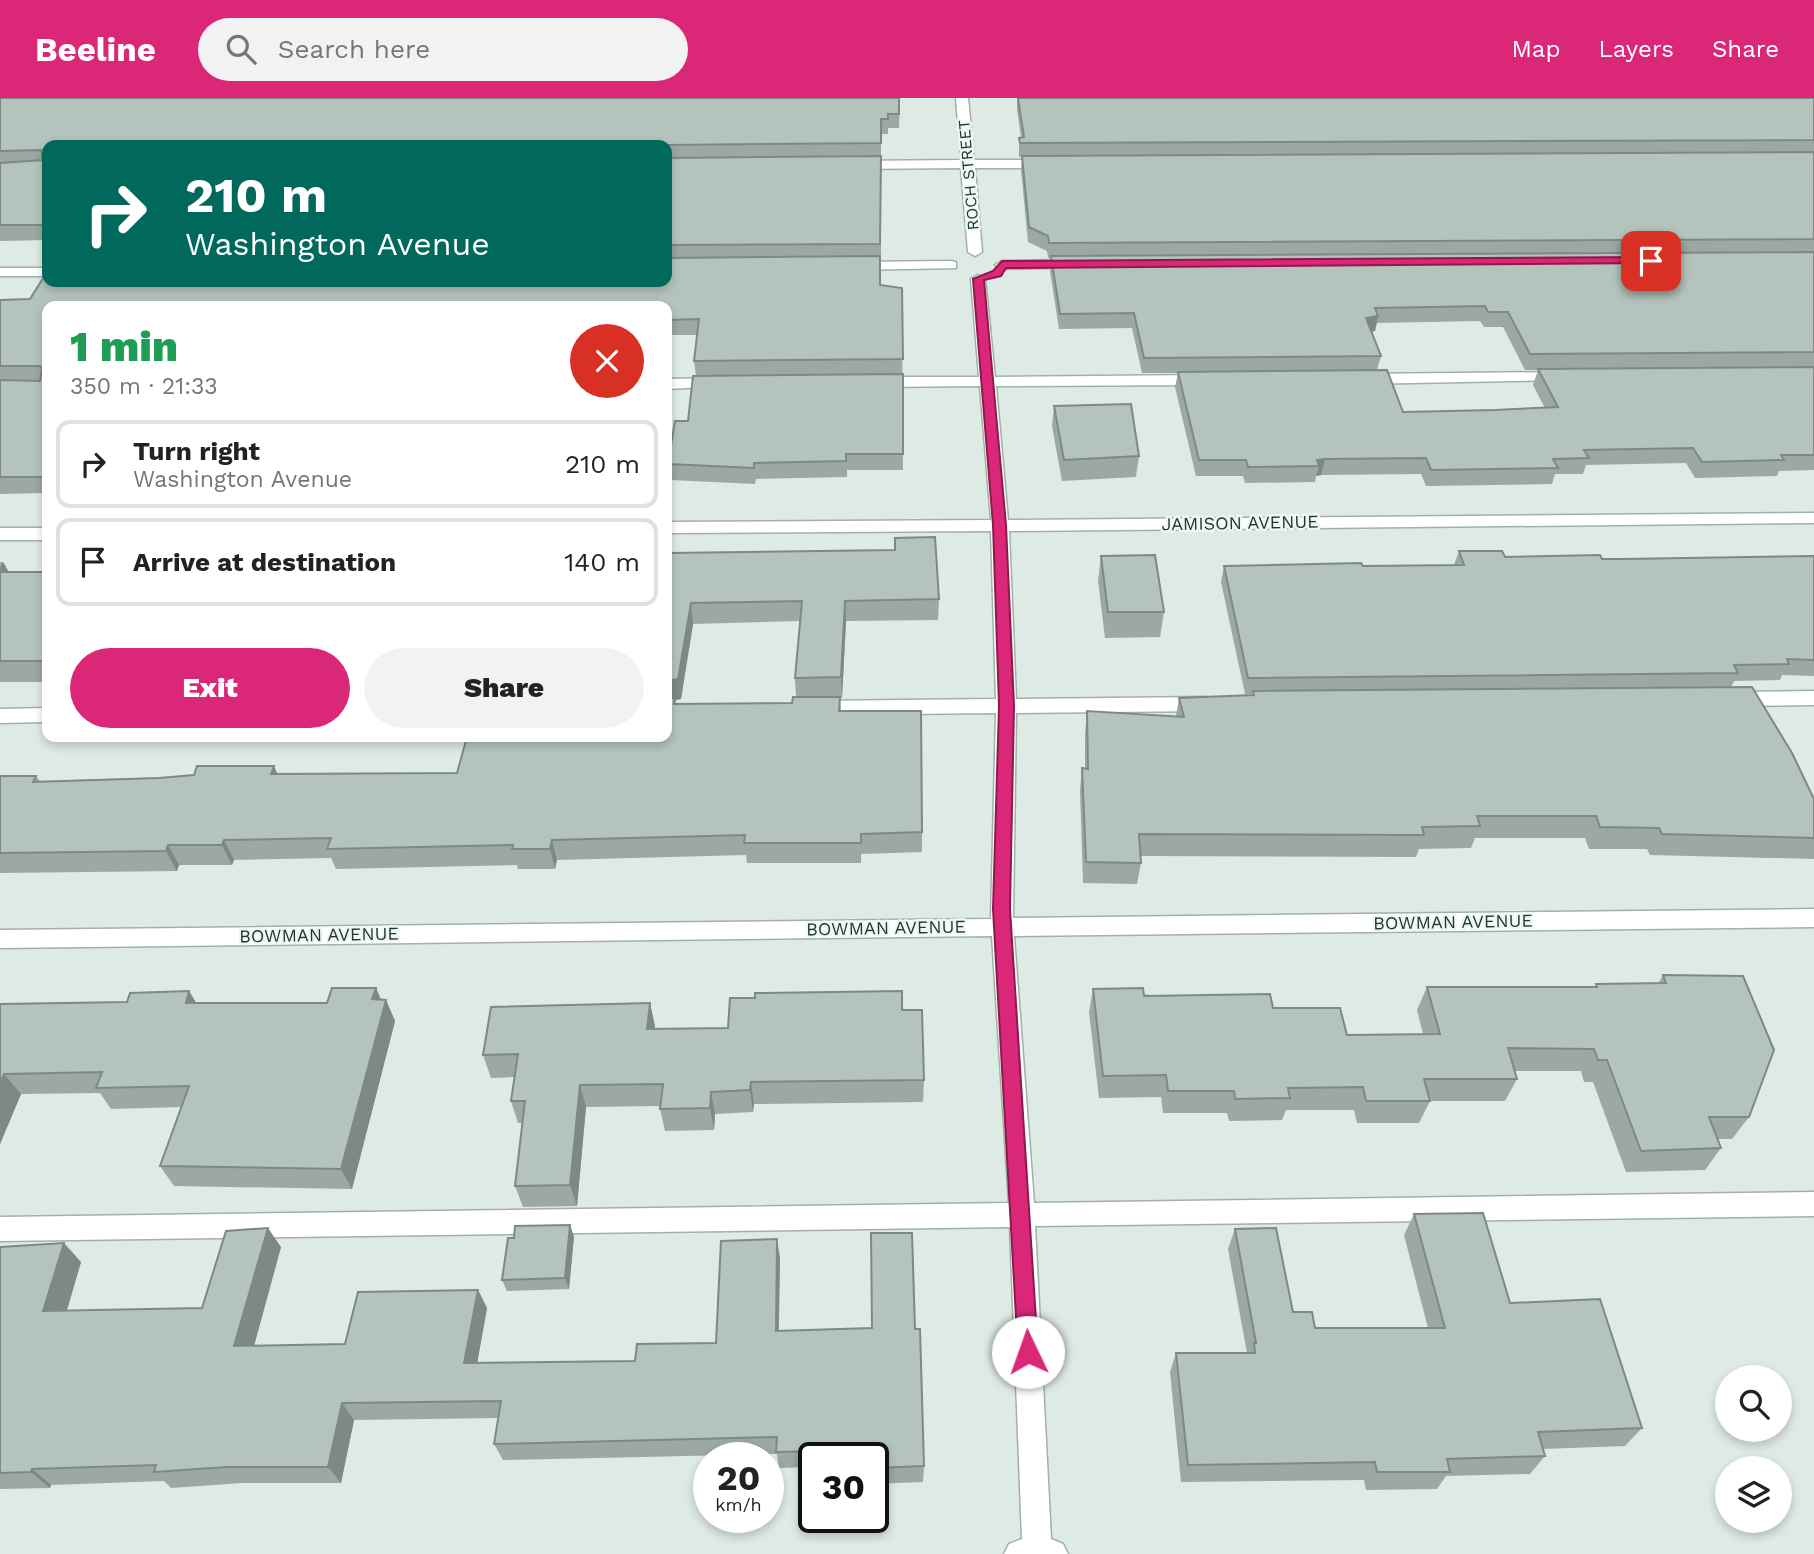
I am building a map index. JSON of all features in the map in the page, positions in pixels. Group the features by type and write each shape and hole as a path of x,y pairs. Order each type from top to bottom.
{"street":[{"name":"ROCH STREET","path":"962,98 975,252"},
{"path":"832,165 1069,164"},
{"path":"951,265 956,257 975,252 996,257 1002,265"},
{"path":"1002,265 1095,264"},
{"path":"840,266 951,265 962,276 978,279 997,273 1002,265"},
{"path":"0,272 42,272"},
{"path":"978,279 1000,525 1006,706 1002,927 1022,1215 1036,1553"},
{"path":"1345,379 1579,377"},
{"path":"857,382 1220,380"},
{"path":"672,384 735,383"},
{"name":"JAMISON AVENUE","path":"672,528 1814,518"},
{"path":"0,534 42,534"},
{"path":"1717,699 1814,698"},
{"path":"789,708 1230,704"},
{"path":"0,716 42,715"},
{"name":"BOWMAN AVENUE","path":"0,939 1814,918"},
{"path":"0,1229 1814,1204"}],"building":[{"path":"0,98 899,98 899,114 888,114 888,119 881,119 881,143 672,145 672,140 42,140 42,155 41,150 0,151"},
{"path":"1018,98 1814,98 1814,140 1020,143 1019,138 1024,137"},
{"path":"1814,152 1814,239 1049,243 1048,236 1029,227 1022,156"},
{"path":"881,156 880,244 672,245 672,158"},
{"path":"42,160 42,225 0,225 0,163"},
{"path":"1814,252 1814,352 1530,354 1508,312 1488,312 1485,306 1375,308 1378,316 1366,318 1381,356 1144,358 1134,313 1060,314 1051,256"},
{"path":"880,256 880,285 902,288 903,359 694,361 699,319 672,320 672,301 42,301 42,368 0,366 0,300 30,299 42,280 42,287 672,287 672,258"},
{"path":"1814,367 1814,455 1781,455 1784,460 1702,462 1693,448 1584,450 1589,458 1553,459 1558,468 1431,470 1426,458 1325,459 1317,460 1319,466 1248,467 1246,460 1199,460 1178,372 1387,370 1403,412 1558,407 1538,369"},
{"path":"42,368 42,477 0,477 0,380 40,381"},
{"path":"903,374 903,454 846,454 846,461 754,463 754,468 672,464 675,421 688,421 693,376"},
{"path":"1131,404 1139,456 1064,460 1054,406"},
{"path":"935,537 939,599 845,601 841,677 795,678 802,601 691,603 678,679 672,680 672,553 895,550 895,538"},
{"path":"1459,551 1502,551 1505,557 1600,555 1602,559 1814,556 1814,660 1787,659 1789,664 1734,665 1738,673 1248,678 1224,566 1361,563 1363,566 1464,565"},
{"path":"1155,555 1164,612 1108,612 1101,556"},
{"path":"0,572 42,572 42,661 0,661"},
{"path":"1752,687 1792,753 1814,799 1814,838 1662,834 1659,828 1600,827 1596,816 1477,816 1480,826 1422,827 1424,835 1139,834 1141,863 1086,862 1082,768 1088,769 1087,711 1184,717 1179,698 1254,695 1253,691"},
{"path":"793,697 840,697 839,711 921,711 922,832 861,834 861,843 744,843 745,835 552,840 550,849 512,849 513,845 327,849 331,838 224,840 222,845 168,845 166,851 0,853 0,776 36,776 33,782 159,778 194,775 197,766 274,766 271,774 457,773 466,742 672,742 672,698 675,698 674,704 792,703"},
{"path":"1663,975 1743,976 1774,1050 1749,1117 1709,1117 1721,1148 1641,1151 1607,1060 1598,1060 1594,1049 1508,1048 1517,1079 1424,1079 1430,1101 1366,1101 1363,1087 1288,1088 1290,1098 1235,1099 1234,1091 1168,1091 1166,1075 1103,1076 1093,989 1143,988 1144,996 1270,994 1273,1008 1340,1008 1347,1035 1440,1034 1427,987 1597,987 1596,984 1666,983"},
{"path":"332,988 376,988 372,999 386,1000 341,1169 160,1166 189,1086 96,1088 102,1072 4,1074 0,1083 0,1004 127,1002 130,993 189,991 186,1003 327,1003"},
{"path":"902,991 902,1010 922,1010 924,1080 751,1082 750,1090 711,1092 710,1108 660,1109 663,1084 580,1085 570,1185 515,1186 525,1101 511,1101 518,1054 483,1055 491,1007 650,1003 647,1029 728,1028 730,998 755,998 755,993"},
{"path":"1483,1213 1510,1303 1600,1299 1642,1428 1538,1432 1545,1456 1447,1459 1450,1472 1377,1472 1375,1462 1188,1465 1176,1353 1255,1353 1256,1343 1235,1229 1276,1228 1293,1312 1312,1312 1315,1328 1445,1328 1414,1214"},
{"path":"570,1225 565,1278 502,1280 508,1238 514,1238 515,1226"},
{"path":"268,1228 234,1346 345,1344 358,1292 478,1290 464,1363 635,1361 637,1344 716,1343 721,1241 777,1239 776,1331 872,1328 871,1233 912,1233 915,1329 920,1329 924,1466 889,1467 889,1442 798,1442 798,1451 784,1452 784,1442 777,1442 777,1437 494,1444 501,1401 342,1403 328,1467 227,1467 154,1472 156,1465 32,1469 31,1472 0,1473 0,1247 64,1243 43,1311 202,1308 226,1231"}],"route":[{"path":"1028,1352 1001,891 1006,706 1000,525 978,279 997,273 1002,265 1651,261"}]}
